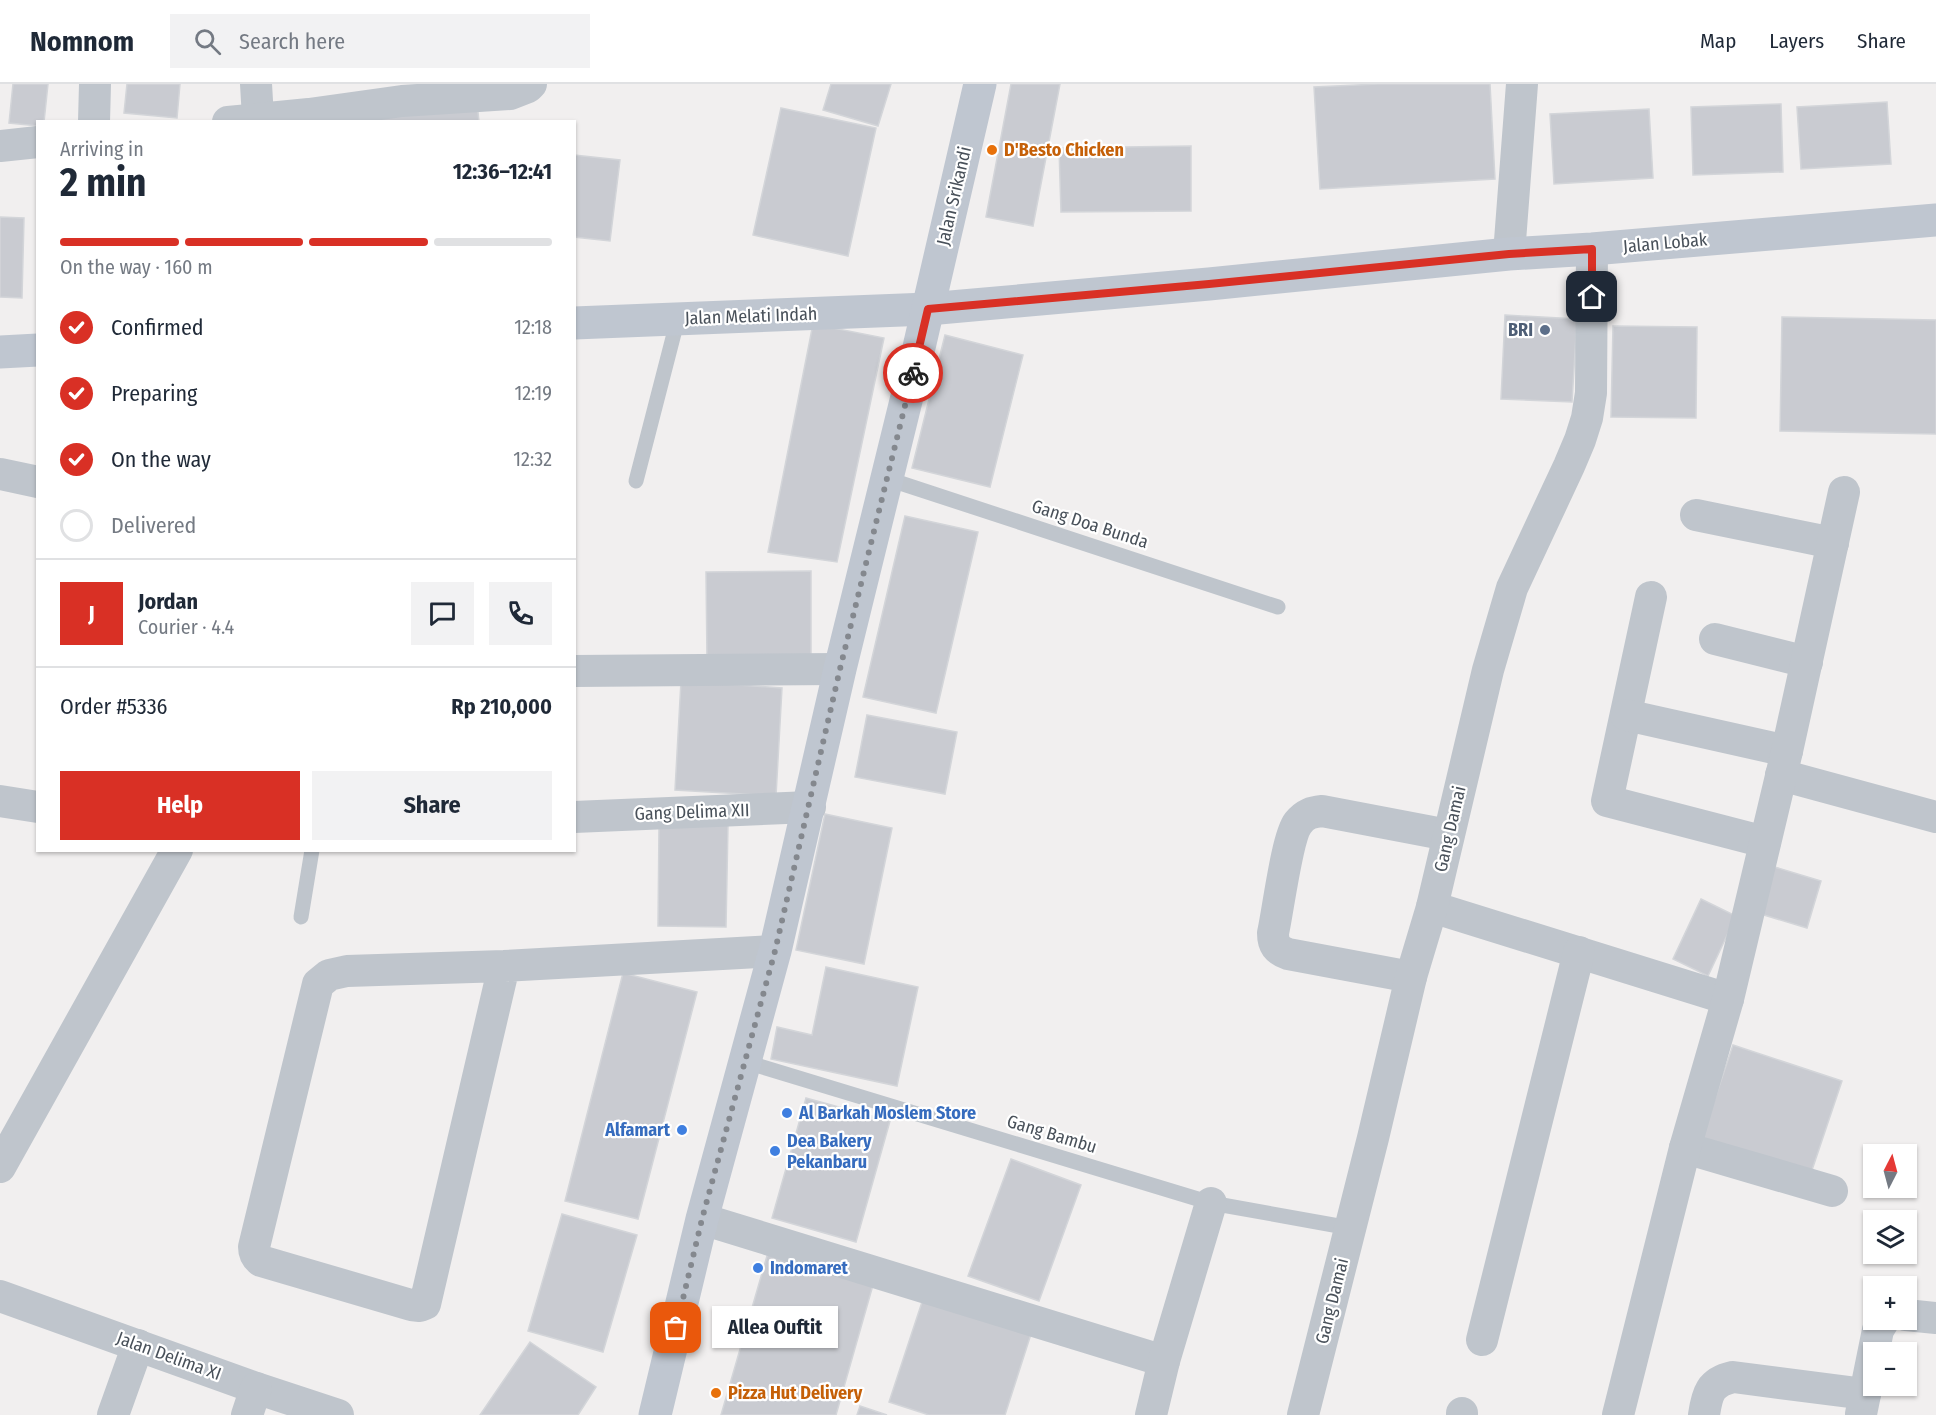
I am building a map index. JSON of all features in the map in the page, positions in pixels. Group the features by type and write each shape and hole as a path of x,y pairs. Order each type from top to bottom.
{"main road":[{"name":"Jalan Srikandi","path":"655,1415 702,1219 775,951 980,84"},
{"name":"Jalan Lobak","path":"928,309 1509,254 1936,220"},
{"name":"Jalan Melati Indah","path":"576,322 928,309"},
{"path":"0,352 36,350"}],"street":[{"path":"93,120 95,84"},
{"path":"256,84 243,120 309,118 401,92 510,93 531,84"},
{"path":"1509,254 1522,84"},
{"path":"0,146 36,142"},
{"name":"Gang Damai","path":"1303,1415 1411,977 1432,907 1488,670 1512,588 1572,457 1587,418 1591,393 1592,249"},
{"path":"0,474 36,482"},
{"path":"1618,1415 1685,1148 1728,999 1784,763 1844,492"},
{"path":"1696,515 1833,543"},
{"path":"1651,597 1607,801 1765,842"},
{"path":"1715,639 1807,662"},
{"path":"576,671 840,669"},
{"path":"1626,715 1784,763 1936,817"},
{"path":"0,801 36,807"},
{"name":"Gang Delima XII","path":"576,817 810,807"},
{"path":"1411,977 1288,954 1275,947 1273,933 1293,831 1304,817 1313,812 1323,811 1448,836"},
{"path":"0,1167 176,852"},
{"path":"1432,907 1728,999"},
{"path":"504,966 425,1304 411,1305 261,1261 254,1253 254,1247 318,984 329,975 347,971 504,966 775,951"},
{"path":"1482,1340 1579,952"},
{"path":"1685,1148 1832,1191"},
{"path":"1151,1415 1164,1361 1211,1203"},
{"path":"702,1219 1164,1361"},
{"name":"Jalan Delima XI","path":"0,1296 138,1345 252,1401 338,1415"},
{"path":"1917,1316 1936,1318"},
{"path":"1704,1415 1706,1398 1712,1388 1719,1380 1733,1377 1863,1404 1878,1330"},
{"path":"112,1415 138,1345"}],"lane":[{"path":"636,481 678,318"},
{"name":"Gang Doa Bunda","path":"888,479 1278,607"},
{"path":"301,917 312,852"},
{"name":"Gang Bambu","path":"746,1062 1211,1203 1350,1228"}],"building":[{"path":"13,84 48,84 44,120 36,120 36,126 9,123"},
{"path":"127,84 180,84 177,118 124,113"},
{"path":"831,84 891,84 878,126 823,110"},
{"path":"1011,84 1060,84 1033,226 986,217"},
{"path":"1378,84 1490,84 1495,179 1320,189 1314,87"},
{"path":"477,102 479,120 372,120"},
{"path":"1887,102 1891,164 1801,169 1797,107"},
{"path":"1781,104 1783,172 1693,175 1691,107"},
{"path":"781,108 876,128 848,256 753,235"},
{"path":"1649,109 1653,178 1554,184 1550,114"},
{"path":"1191,146 1191,211 1061,212 1059,148"},
{"path":"576,155 620,160 610,241 576,237"},
{"path":"0,217 24,218 22,298 0,297"},
{"path":"1505,315 1577,319 1572,402 1501,399"},
{"path":"1782,317 1936,320 1936,434 1780,431"},
{"path":"813,324 884,338 837,562 768,552"},
{"path":"1613,326 1697,327 1696,418 1611,417"},
{"path":"945,335 1023,355 990,487 912,468"},
{"path":"905,516 978,532 936,713 863,697"},
{"path":"811,571 811,659 707,660 706,572"},
{"path":"681,681 782,688 776,796 675,790"},
{"path":"867,715 957,732 945,794 855,777"},
{"path":"825,814 892,828 864,964 796,950"},
{"path":"659,825 728,825 726,927 658,926"},
{"path":"1768,865 1821,881 1807,928 1754,912"},
{"path":"1701,899 1736,916 1708,976 1673,959"},
{"path":"826,967 918,987 897,1086 771,1059 777,1027 812,1035"},
{"path":"623,973 697,992 638,1219 565,1201"},
{"path":"1733,1045 1842,1081 1808,1182 1699,1146"},
{"path":"806,1098 890,1121 856,1242 772,1218"},
{"path":"1011,1159 1081,1185 1039,1301 968,1276"},
{"path":"562,1214 637,1235 603,1352 528,1331"},
{"path":"769,1249 875,1278 836,1415 721,1415"},
{"path":"924,1296 1032,1331 1005,1415 929,1415 889,1402"},
{"path":"530,1342 596,1387 578,1415 480,1415"},
{"path":"860,1406 887,1415 857,1415"}],"way so far":[{"path":"676,1328 702,1219 775,951 840,669 913,373"}],"place":[{"name":"D'Besto Chicken","path":"992,150"},
{"name":"BRI","path":"1545,330"},
{"name":"Al Barkah Moslem Store","path":"787,1113"},
{"name":"Alfamart","path":"682,1130"},
{"name":"Dea Bakery Pekanbaru","path":"775,1151"},
{"name":"Indomaret","path":"758,1268"},
{"name":"Allea Ouftit","path":"676,1328"},
{"name":"Pizza Hut Delivery","path":"716,1393"}],"route":[{"path":"913,373 928,309 1509,254 1592,249 1592,297"}]}
